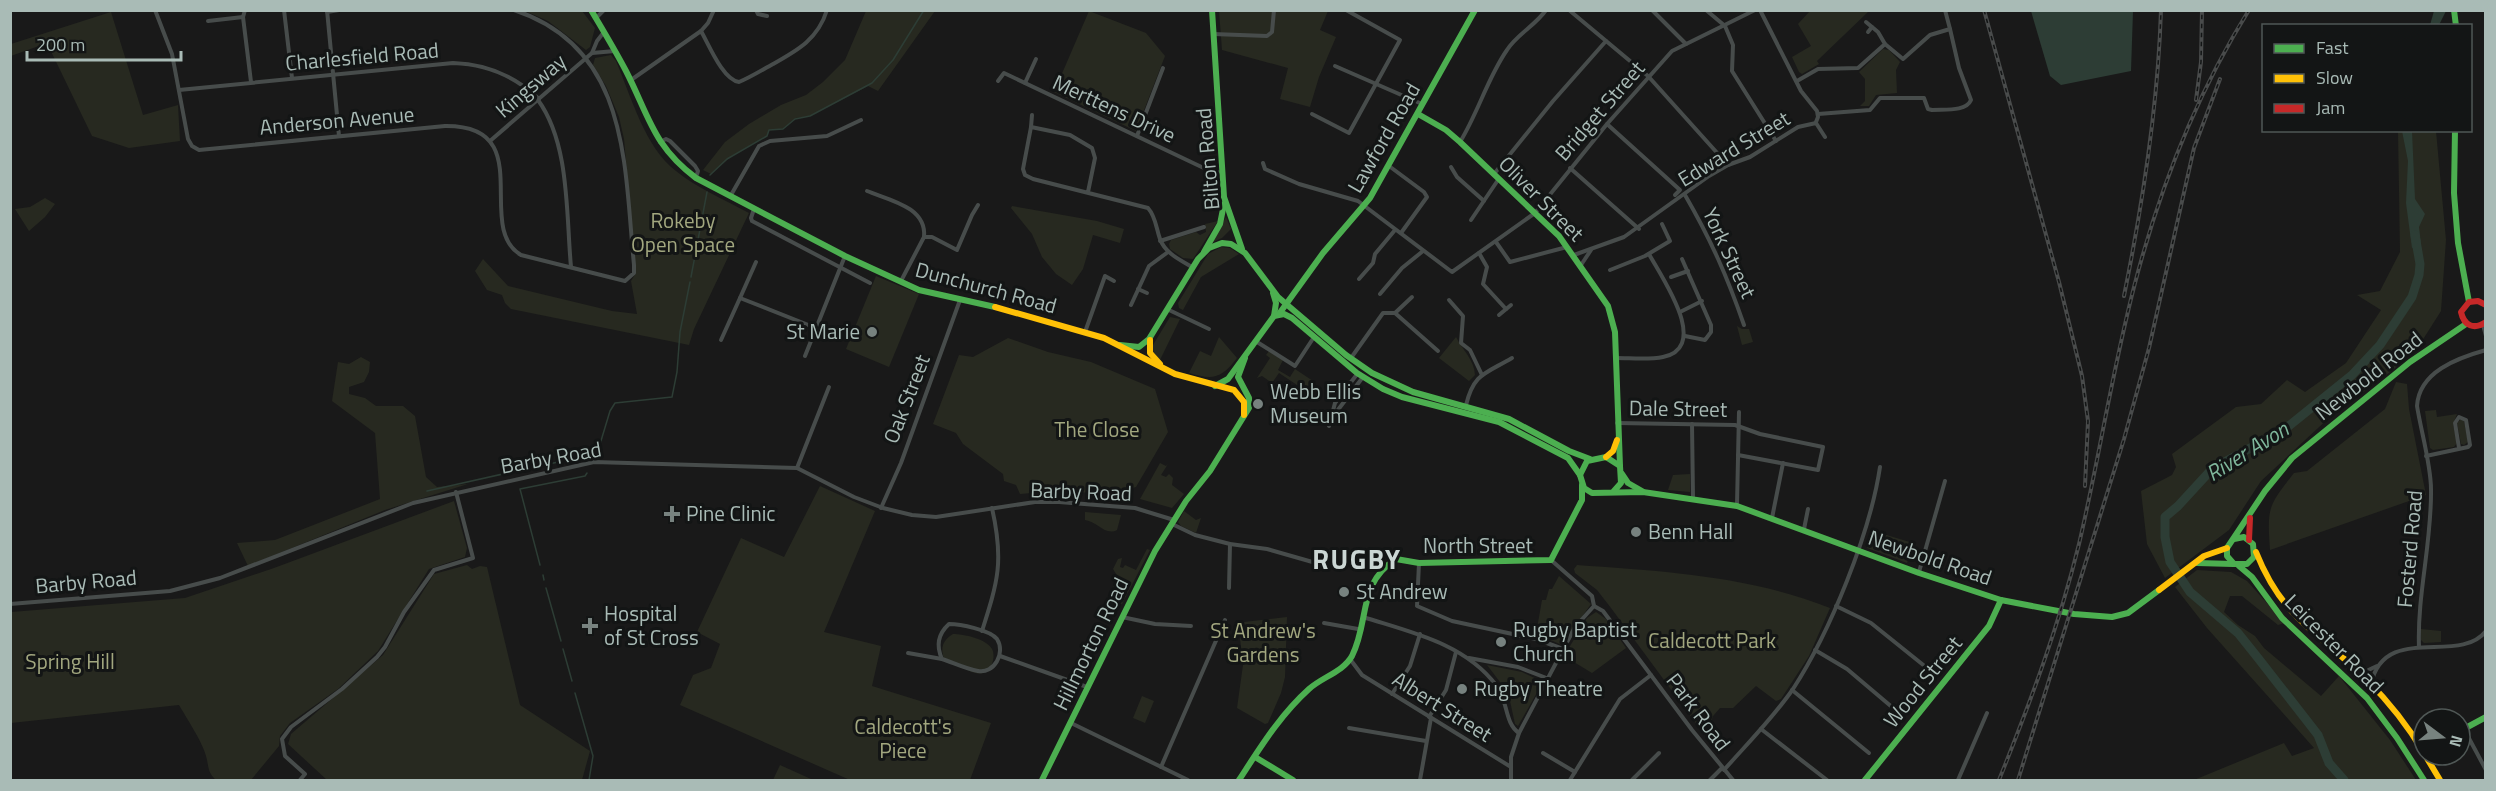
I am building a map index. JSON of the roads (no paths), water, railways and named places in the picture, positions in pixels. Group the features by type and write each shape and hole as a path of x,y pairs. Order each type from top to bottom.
{"main road":[{"name":"Dunchurch Road","path":"591,10 631,80 659,142 677,164 696,178 845,256 919,290 995,307 1085,333 1118,345 1140,359 1190,380 1238,392 1244,402 1244,415"},
{"name":"Bilton Road","path":"1212,10 1224,197 1231,222 1244,253 1272,292 1351,358 1399,387 1504,417 1532,434"},
{"name":"Lawford Road","path":"1276,315 1287,304 1323,253 1364,207 1418,114 1473,11"},
{"name":"Oliver Street","path":"1418,114 1446,130 1460,142 1568,247 1612,316 1616,358 1617,438 1621,470"},
{"path":"2455,132 2454,193 2458,243 2469,302 2462,312 2466,324 2474,328 2484,324"},
{"path":"1166,369 1152,357 1148,346 1150,340 1220,224 1224,197"},
{"path":"1202,255 1210,247 1221,243 1234,245 1244,253"},
{"path":"1215,386 1228,379 1276,315 1276,303 1272,292"},
{"path":"2469,302 2478,301 2486,305"},
{"path":"1276,315 1289,316 1360,375 1402,397 1475,414 1532,434 1590,459 1606,457 1613,451 1617,438"},
{"name":"Newbold Road","path":"2234,539 2292,458 2409,362 2466,324"},
{"path":"1118,345 1139,348 1150,340"},
{"path":"1244,415 1249,408 1249,398 1240,383 1238,374 1245,358"},
{"name":"Hillmorton Road","path":"1042,780 1089,688 1121,617 1172,522 1210,471 1244,415"},
{"path":"1532,434 1568,458 1581,478 1584,488 1601,494"},
{"path":"1606,457 1621,470 1628,483 1643,492"},
{"path":"1551,561 1580,504 1584,492 1581,469 1590,459"},
{"path":"1580,504 1588,498 1613,492 1621,483 1621,470"},
{"name":"Newbold Road","path":"1613,492 1643,492 1737,506 1857,551 2001,600 2052,611 2112,617 2135,609 2204,556 2227,548"},
{"path":"2196,563 2236,565 2250,562 2255,551 2249,540 2248,525 2251,514"},
{"path":"2236,565 2228,556 2227,548 2234,539 2244,537 2249,540"},
{"name":"Leicester Road","path":"2255,551 2263,573 2286,609 2371,684 2412,735"},
{"name":"North Street","path":"1362,616 1376,574 1389,563 1551,561"},
{"name":"Leicester Road","path":"2236,565 2254,577 2280,617 2346,675 2367,699 2424,780"},
{"name":"Wood Street","path":"1865,780 1989,626 2001,600"},
{"path":"1239,780 1285,716 1310,688 1350,659 1362,616"},
{"path":"2472,725 2486,717"},
{"path":"1254,757 1293,780"}],"street":[{"path":"155,10 172,54 179,90"},
{"path":"245,10 243,17 251,82"},
{"path":"284,10 292,78"},
{"path":"339,10 327,11 339,136"},
{"path":"490,141 499,163 506,235 513,249 521,255 625,281 634,273 622,142 616,115 604,87 586,57 548,26 514,10"},
{"path":"596,18 604,10"},
{"path":"631,80 701,31 714,10"},
{"path":"756,10 758,14 767,16"},
{"path":"701,31 725,73 734,81 740,82 801,49 815,36 828,10"},
{"path":"1213,34 1267,36 1272,32 1274,10"},
{"path":"1312,114 1349,133 1400,39 1346,10"},
{"path":"1460,142 1505,52 1522,32 1539,20 1546,10"},
{"path":"1569,10 1648,76 1728,165"},
{"path":"1706,10 1725,26 1733,45 1732,71 1776,141"},
{"name":"Bridget Street","path":"1423,251 1450,272 1496,242 1535,213 1607,124 1672,51 1755,10"},
{"path":"1760,10 1801,92 1818,114"},
{"path":"1818,114 1870,110 1880,98 1924,98 1928,109 1962,108 1971,101 1959,68 1945,10"},
{"path":"1653,11 1686,44"},
{"path":"208,21 243,17"},
{"path":"1866,22 1878,32 1885,44 1903,59 1930,35 1950,29"},
{"path":"1868,32 1872,27"},
{"name":"Kingsway","path":"592,53 597,41 605,31"},
{"path":"1471,220 1484,201 1496,176 1553,101 1606,41"},
{"path":"1797,81 1818,69 1858,68 1885,44"},
{"name":"Kingsway","path":"490,141 586,57 592,53 616,51"},
{"name":"Merttens Drive","path":"1025,83 1036,59"},
{"name":"Charlesfield Road","path":"179,90 453,63 469,64 507,75 538,99"},
{"path":"1335,66 1423,104"},
{"path":"1137,136 1163,68"},
{"name":"Merttens Drive","path":"998,81 1004,73 1210,171 1223,173"},
{"name":"Anderson Avenue","path":"179,90 188,139 198,150 456,126 475,130 490,141"},
{"path":"538,99 553,126 561,149 571,267"},
{"path":"1816,123 1818,114"},
{"path":"1032,115 1023,169 1025,175 1148,208 1153,215 1160,241 1168,252 1193,268"},
{"path":"730,196 759,146 770,141 827,136 861,120"},
{"name":"Edward Street","path":"1574,255 1624,237 1708,177 1728,165 1750,157 1798,127 1816,123 1825,137"},
{"name":"York Street","path":"1607,124 1680,190 1675,195"},
{"path":"1031,127 1070,135 1092,147 1095,158 1088,192"},
{"path":"659,142 666,139 670,141 695,166 698,171 696,178"},
{"path":"1263,163 1265,169 1284,179 1344,196 1364,207 1423,251 1402,268 1380,294"},
{"path":"1389,166 1427,196 1401,233"},
{"path":"1451,167 1457,177 1484,201"},
{"path":"1570,168 1639,228"},
{"path":"867,191 907,208 919,216 924,224 924,237 901,282"},
{"name":"York Street","path":"1684,195 1706,231 1723,266 1744,325"},
{"path":"924,237 932,237 957,250 978,206"},
{"name":"Dunchurch Road","path":"754,209 752,221 870,283"},
{"path":"1610,270 1649,255 1670,241 1662,224"},
{"path":"1160,241 1204,227"},
{"path":"1359,279 1373,263 1375,254 1395,230"},
{"path":"1496,242 1510,262 1568,247"},
{"path":"1581,265 1592,249"},
{"path":"1131,305 1149,266 1168,252"},
{"path":"1479,253 1487,267 1483,284 1506,309"},
{"path":"1616,358 1663,357 1676,352 1682,346 1685,336 1680,312 1649,255"},
{"path":"805,356 845,256"},
{"path":"1682,259 1711,325 1711,332 1702,341 1685,336"},
{"path":"722,340 756,262"},
{"path":"1671,277 1688,271"},
{"path":"1085,333 1105,276 1114,281"},
{"path":"1138,289 1147,293"},
{"path":"1395,314 1412,297"},
{"path":"740,298 816,327"},
{"name":"Oak Street","path":"881,508 901,463 960,300"},
{"path":"1449,300 1462,316 1461,343 1470,350 1482,375"},
{"path":"1680,312 1702,302"},
{"path":"1499,315 1511,305"},
{"path":"1167,309 1209,329"},
{"path":"1462,316 1470,311"},
{"path":"1351,358 1383,313 1395,314 1438,351"},
{"path":"2484,324 2486,336"},
{"path":"1257,342 1295,366 1314,336"},
{"name":"Fosterd Road","path":"2419,646 2418,625 2430,531 2432,487 2417,395 2421,386 2436,371 2486,350"},
{"path":"1466,405 1472,384 1482,375 1512,358"},
{"path":"1329,424 1365,368"},
{"path":"797,468 829,387"},
{"path":"1737,506 1739,412"},
{"path":"2426,456 2468,447 2471,442 2466,420 2459,417 2455,423 2459,448"},
{"name":"Dale Street","path":"1617,423 1739,426 1760,434 1823,447 1818,470 1783,463"},
{"path":"1692,424 1693,498"},
{"path":"1738,455 1783,463 1772,518"},
{"name":"Barby Road","path":"10,603 170,591 193,586 220,578 413,503 594,462 797,468 854,497 881,508 912,515 936,517 992,508 1059,502 1135,508 1172,522 1195,535 1230,544 1268,549 1323,565 1332,550"},
{"path":"1710,780 1761,729 1792,690 1815,650 1836,606 1857,551 1880,467"},
{"path":"1919,573 1945,481"},
{"path":"300,780 305,774 285,756 282,740 291,727 342,689 377,657 434,570 472,558 456,492"},
{"path":"982,631 999,568 999,542 992,508"},
{"path":"1804,530 1808,509"},
{"path":"1229,588 1230,544"},
{"name":"Park Road","path":"1551,561 1592,596 1594,606 1603,611 1733,780"},
{"path":"1419,563 1417,606 1452,621 1536,639 1563,649"},
{"path":"1511,780 1513,749 1520,733 1575,627 1594,606"},
{"path":"1836,606 1871,623 1932,672"},
{"path":"1362,616 1420,634 1469,658 1518,667 1549,679"},
{"path":"1121,617 1155,624 1191,626"},
{"path":"1161,767 1225,620"},
{"path":"1324,623 1358,630"},
{"path":"908,653 942,659 979,672 987,671 1000,656 998,640 982,631 959,624 949,624 938,646 942,659"},
{"path":"2360,673 2377,666 2392,655 2419,646 2465,644 2476,640 2486,631"},
{"path":"1392,694 1410,666 1420,634"},
{"path":"1815,650 1847,669 1899,713"},
{"path":"1420,780 1430,718 1446,690 1456,652"},
{"path":"1000,656 1089,688"},
{"path":"1469,658 1497,685 1507,707 1511,725 1520,733"},
{"name":"Albert Street","path":"1350,659 1362,675 1511,767"},
{"path":"2371,684 2377,666"},
{"path":"1570,780 1620,699 1651,675"},
{"path":"1792,690 1869,753"},
{"path":"1958,780 1987,713"},
{"path":"1071,723 1188,780"},
{"path":"1349,728 1426,741"},
{"path":"1761,729 1827,780"},
{"path":"2472,747 2486,770"},
{"path":"1543,753 1575,772"},
{"path":"1632,780 1659,753"}],"waterway":[{"path":"710,175 727,159 767,136 769,130 783,129 795,119 810,116 872,83 893,60 924,10"},
{"path":"691,277 707,192"},
{"name":"River Avon","path":"2344,780 2329,763 2318,735 2238,633 2190,592 2170,562 2165,537 2165,517 2212,469 2285,429 2352,375 2380,345 2412,297 2420,264 2415,235"},
{"path":"539,466 597,454 610,411 615,403 672,397 677,372 680,332 690,282"},
{"path":"427,491 525,469"},
{"path":"540,565 520,489 585,476 587,473"},
{"path":"543,575 544,580"},
{"path":"546,588 561,641"},
{"path":"563,649 572,681"},
{"path":"575,693 593,756 589,780"}],"railway":[{"path":"1984,10 2059,282 2082,376 2088,421 2085,486"},
{"path":"2124,296 2148,154 2157,82 2161,10"},
{"path":"2196,100 2201,62 2202,10"},
{"path":"1999,780 2043,664 2071,575 2126,319 2155,215 2196,109 2249,10"},
{"path":"2018,780 2124,439 2149,348 2194,148 2220,79"}],"place":[{"name":"St Marie","path":"872,332"},
{"name":"Webb Ellis Museum","path":"1258,404"},
{"name":"Pine Clinic","path":"672,514"},
{"name":"Benn Hall","path":"1636,532"},
{"name":"St Andrew","path":"1344,592"},
{"name":"Hospital of St Cross","path":"590,626"},
{"name":"Rugby Baptist Church","path":"1501,642"},
{"name":"Rugby Theatre","path":"1462,689"}],"district":[{"name":"RUGBY","path":"1357,560"}],"park label":[{"name":"Rokeby Open Space","path":"683,233"},
{"name":"The Close","path":"1097,430"},
{"name":"Caldecott Park","path":"1712,641"},
{"name":"St Andrew's Gardens","path":"1263,643"},
{"name":"Spring Hill","path":"70,662"},
{"name":"Caldecott's Piece","path":"903,739"}]}
